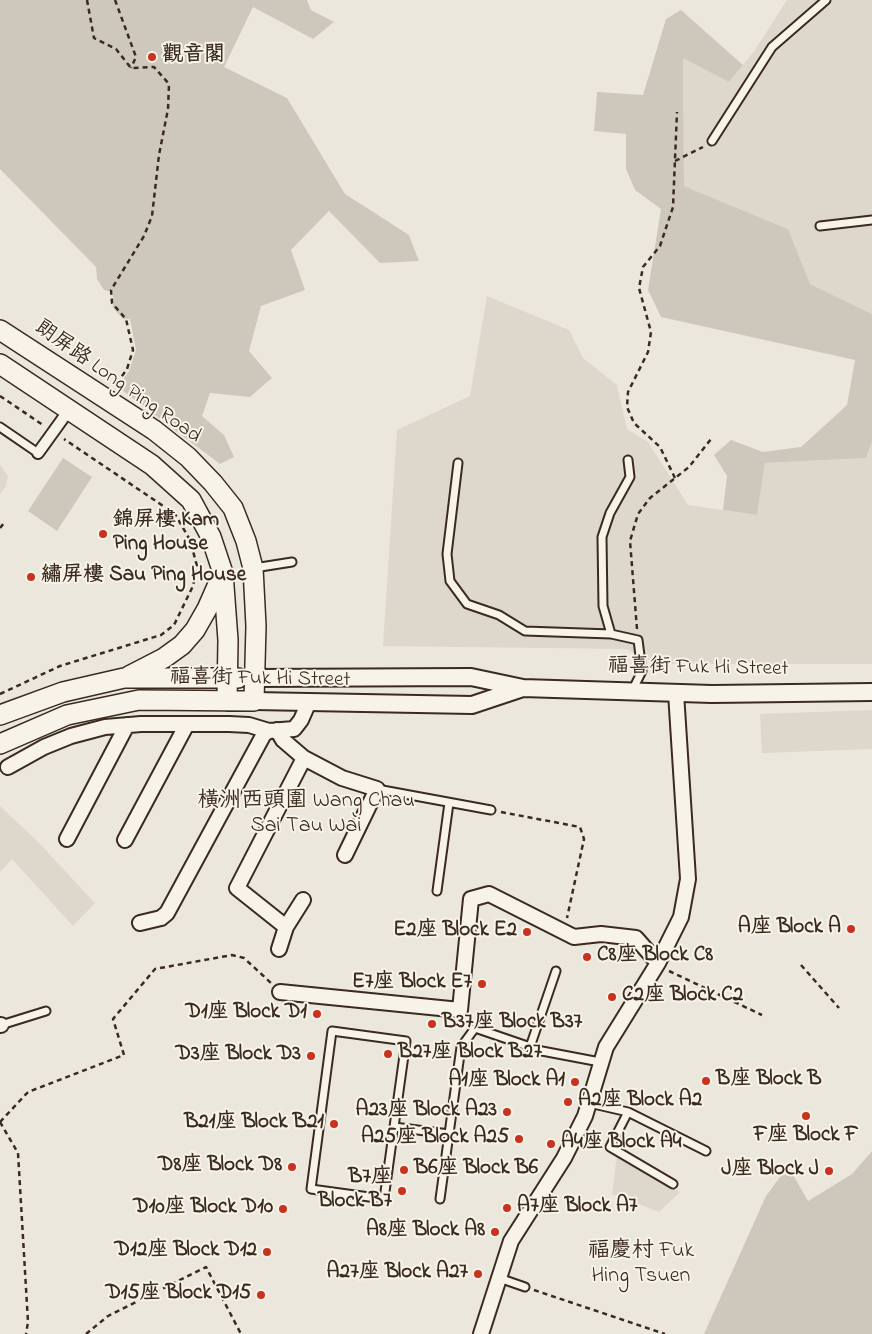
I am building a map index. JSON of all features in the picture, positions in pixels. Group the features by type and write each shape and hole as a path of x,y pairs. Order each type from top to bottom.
{"main road":[{"name":"朗屏路 Long Ping Road","path":"0,330 154,430 188,457 213,483 233,508 246,541 253,568 256,626 254,701"},
{"path":"0,364 152,465 191,500 212,537 223,574 228,610 227,701"},
{"path":"124,678 164,658 182,645 195,630 208,609 223,574"},
{"name":"福喜街 Fuk Hi Street","path":"0,715 63,692 124,678 254,678"},
{"name":"福喜街 Fuk Hi Street","path":"0,744 67,716 103,706 138,700 254,701"}],"street":[{"path":"38,454 70,410"},
{"name":"福喜街 Fuk Hi Street","path":"254,678 471,677 523,688 676,692 872,692"},
{"name":"福喜街 Fuk Hi Street","path":"254,701 308,704 472,705 523,688"},
{"path":"481,1334 511,1242 564,1158 589,1103 606,1047 657,964 681,917 688,879 676,692"},
{"path":"140,923 161,918 167,913 264,734 297,727 308,704"},
{"path":"125,840 187,724"},
{"path":"67,839 127,725"},
{"path":"8,767 26,756 71,736 127,725 249,725 273,731 304,758 342,778 377,789 345,855"},
{"path":"286,927 237,888 304,758"},
{"path":"280,992 460,1010 471,899 489,894 574,937 601,934 636,938 657,964"},
{"path":"279,949 286,927 303,900"}],"lane":[{"path":"712,141 772,47 826,0"},
{"path":"820,226 872,220"},
{"path":"0,427 38,454"},
{"path":"611,634 603,606 602,537 610,513 630,477 628,460"},
{"path":"458,463 447,554 450,580 467,604 499,615 525,631 611,634 638,640 642,671 632,691"},
{"path":"253,568 292,562"},
{"path":"377,789 491,810"},
{"path":"437,891 449,803"},
{"path":"530,1047 556,971"},
{"path":"1,1025 46,1011"},
{"path":"440,1199 461,1047 475,1028 530,1047 600,1062"},
{"path":"332,1031 406,1041 394,1127 384,1199 311,1189 332,1031"},
{"path":"589,1103 628,1112 706,1151"},
{"path":"628,1112 610,1147 673,1184"},
{"path":"394,1127 449,1134"},
{"path":"499,1278 525,1287"}],"path":[{"path":"86,0 94,38 116,48 131,68"},
{"path":"115,0 136,57 131,68"},
{"path":"114,388 127,369 133,350 126,319 112,303 111,290 144,236 152,216 159,155 168,109 169,84 154,66 131,68"},
{"path":"676,478 660,447 634,423 626,407 628,392 648,352 651,332 639,288 642,267 660,246 673,207 677,112"},
{"path":"675,161 712,141"},
{"path":"0,396 46,427"},
{"path":"0,694 60,666 161,635 174,625 193,586 197,566 190,540 175,514 63,438"},
{"path":"638,640 630,541 638,514 650,498 689,467 711,439"},
{"path":"0,528 4,523 6,524"},
{"path":"173,614 182,621"},
{"path":"491,810 580,827 584,839 564,932"},
{"path":"26,1334 28,1322 18,1153 0,1122 28,1092 124,1055 113,1019 155,969 232,955 244,958 280,992"},
{"path":"657,964 762,1015"},
{"path":"801,965 839,1008"},
{"path":"86,1334 108,1316 206,1266 241,1334"},
{"path":"525,1287 665,1334"}],"shaded area":[{"path":"0,0 307,0 311,10 334,22 313,39 253,7 224,67 287,98 345,194 409,235 419,261 380,263 329,211 291,250 305,290 261,306 249,351 272,378 250,397 210,393 202,416 224,435 234,457 220,464 118,387 129,371 136,350 130,319 123,319 113,308 113,292 104,290 97,279 96,267 0,169"},
{"path":"787,0 872,0 872,314 810,284 788,229 684,186 683,57 729,82 755,50"},
{"path":"681,10 743,65 729,82 683,58 684,186 788,229 810,284 872,314 872,442 866,458 765,463 757,515 723,510 727,476 714,455 731,440 763,452 801,447 847,405 855,360 661,317 648,290 661,209 635,190 626,169 626,134 594,131 597,92 643,95 666,19"},
{"path":"487,296 569,330 583,358 617,385 627,429 648,442 688,505 757,515 765,463 866,458 872,442 872,664 657,664 626,649 383,646 397,430 470,396"},
{"path":"63,458 92,477 57,531 28,511"},
{"path":"0,465 8,476 6,486 0,494"},
{"path":"872,710 872,749 762,753 760,714"},
{"path":"0,806 38,842 95,903 73,926 12,859 0,872"},
{"path":"872,1151 872,1334 704,1334 766,1196 788,1166 808,1201 852,1174"},
{"path":"617,1155 680,1192 659,1212 612,1194"}],"place":[{"name":"觀音閣","path":"152,57"},
{"name":"錦屏樓 Kam Ping House","path":"103,534"},
{"name":"繡屏樓 Sau Ping House","path":"31,577"},
{"name":"A座 Block A","path":"851,929"},
{"name":"E2座 Block E2","path":"527,932"},
{"name":"C8座 Block C8","path":"587,957"},
{"name":"E7座 Block E7","path":"482,984"},
{"name":"C2座 Block C2","path":"612,997"},
{"name":"D1座 Block D1","path":"317,1014"},
{"name":"B37座 Block B37","path":"432,1024"},
{"name":"B27座 Block B27","path":"388,1054"},
{"name":"D3座 Block D3","path":"311,1056"},
{"name":"B座 Block B","path":"706,1081"},
{"name":"A1座 Block A1","path":"575,1082"},
{"name":"A2座 Block A2","path":"568,1102"},
{"name":"A23座 Block A23","path":"507,1112"},
{"name":"F座 Block F","path":"806,1116"},
{"name":"B21座 Block B21","path":"334,1124"},
{"name":"A25座 Block A25","path":"519,1139"},
{"name":"A4座 Block A4","path":"551,1144"},
{"name":"D8座 Block D8","path":"292,1167"},
{"name":"B6座 Block B6","path":"404,1170"},
{"name":"J座 Block J","path":"829,1171"},
{"name":"B7座 Block B7","path":"402,1191"},
{"name":"A7座 Block A7","path":"507,1208"},
{"name":"D10座 Block D10","path":"283,1209"},
{"name":"A8座 Block A8","path":"495,1232"},
{"name":"D12座 Block D12","path":"267,1252"},
{"name":"A27座 Block A27","path":"478,1274"},
{"name":"D15座 Block D15","path":"261,1295"}],"district":[{"name":"橫洲西頭圍 Wang Chau Sai Tau Wai","path":"306,814"},
{"name":"福慶村 Fuk Hing Tsuen","path":"641,1264"}]}
